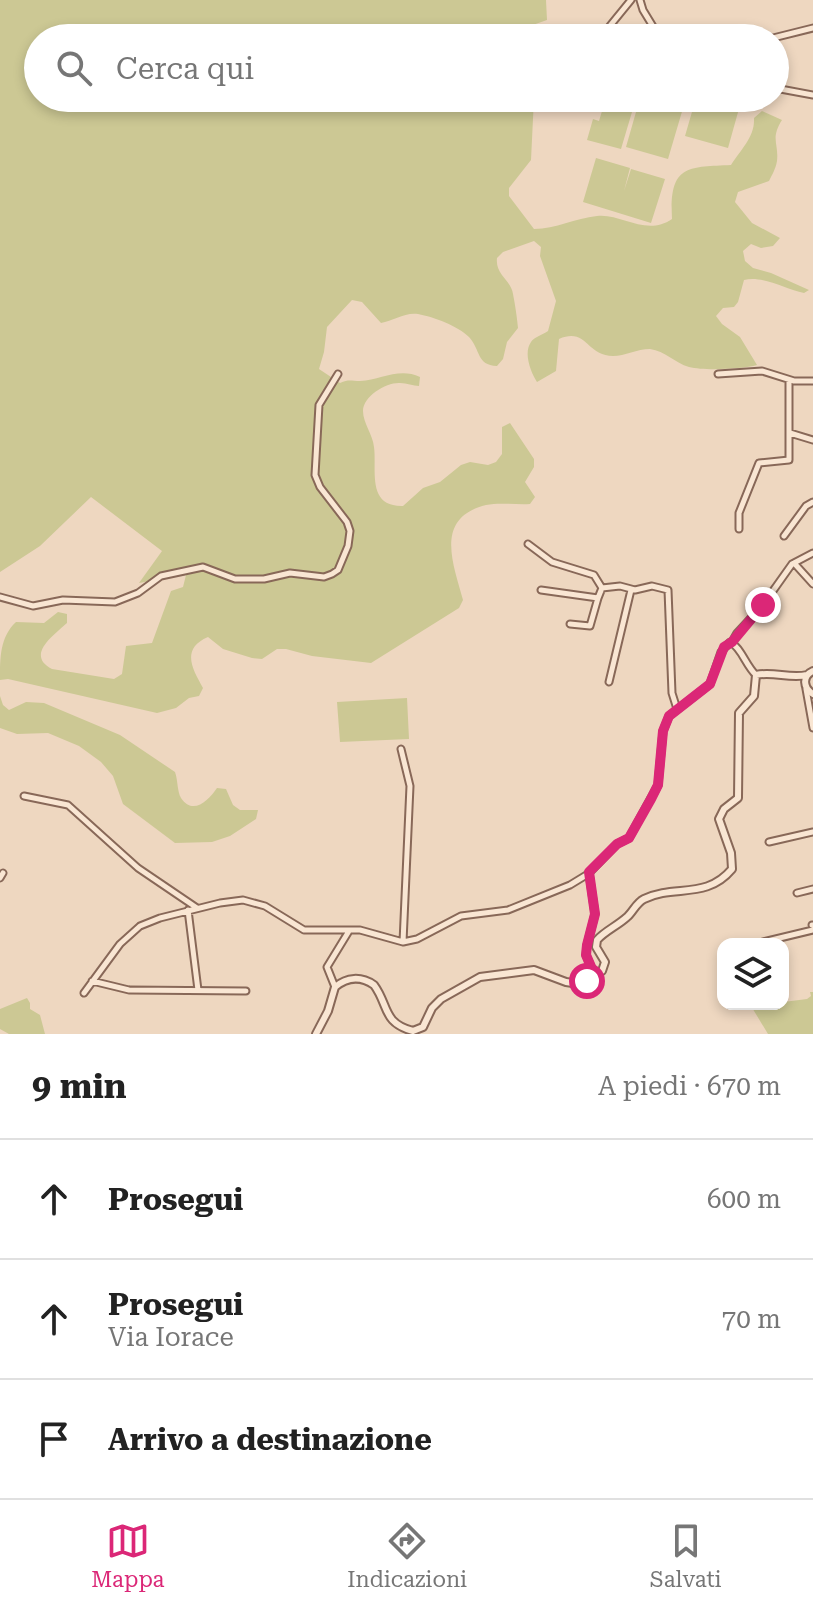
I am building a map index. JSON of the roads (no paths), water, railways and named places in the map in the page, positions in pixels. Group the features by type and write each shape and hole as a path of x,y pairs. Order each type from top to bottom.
{"street":[{"path":"611,24 631,0"},
{"path":"640,0 652,24"},
{"path":"789,34 813,28"},
{"path":"789,91 813,95"},
{"path":"718,374 762,371 789,380 813,381"},
{"path":"0,597 33,606 63,600 115,602 138,593 161,576 203,567 235,579 264,579 290,573 324,577 332,574 338,570 348,546 350,531 315,475 319,405 338,374"},
{"path":"739,529 739,513 759,463 789,460 789,380"},
{"path":"790,433 813,440"},
{"path":"784,536 806,506 813,502"},
{"path":"528,544 552,562 594,575 602,588"},
{"path":"84,993 120,944 140,926 197,908 243,900 265,906 304,930 360,930 403,942 417,939 461,916 508,910 570,885 589,872 617,844 629,838 658,785 665,725 677,709 710,684 721,652 794,563 813,553"},
{"path":"794,563 813,584"},
{"path":"602,588 652,586 668,590 672,693 677,709"},
{"path":"570,624 590,626 602,588"},
{"path":"609,682 631,589"},
{"path":"541,590 598,598"},
{"path":"732,642 756,675"},
{"path":"756,675 764,673 795,677 810,673"},
{"path":"810,673 806,687 813,728"},
{"path":"335,987 346,980 370,982 378,989 385,1011 394,1022 413,1031 423,1027 432,1008 441,999 480,977 534,970 575,984 595,976 605,967 596,947 598,937 628,917 641,900 699,890 718,882 732,869 731,853 719,819 724,809 738,798 739,713 754,696 756,675"},
{"path":"795,677 813,694"},
{"path":"812,716 813,707"},
{"path":"401,749 410,786 403,942"},
{"path":"24,796 68,805 138,868 197,908"},
{"path":"769,842 813,832"},
{"path":"589,872 595,914 586,955 595,976"},
{"path":"797,893 813,889"},
{"path":"188,910 198,990"},
{"path":"776,938 813,927"},
{"path":"316,1034 328,1011 335,987 327,967 349,931"},
{"path":"92,981 129,990 246,991"}]}
